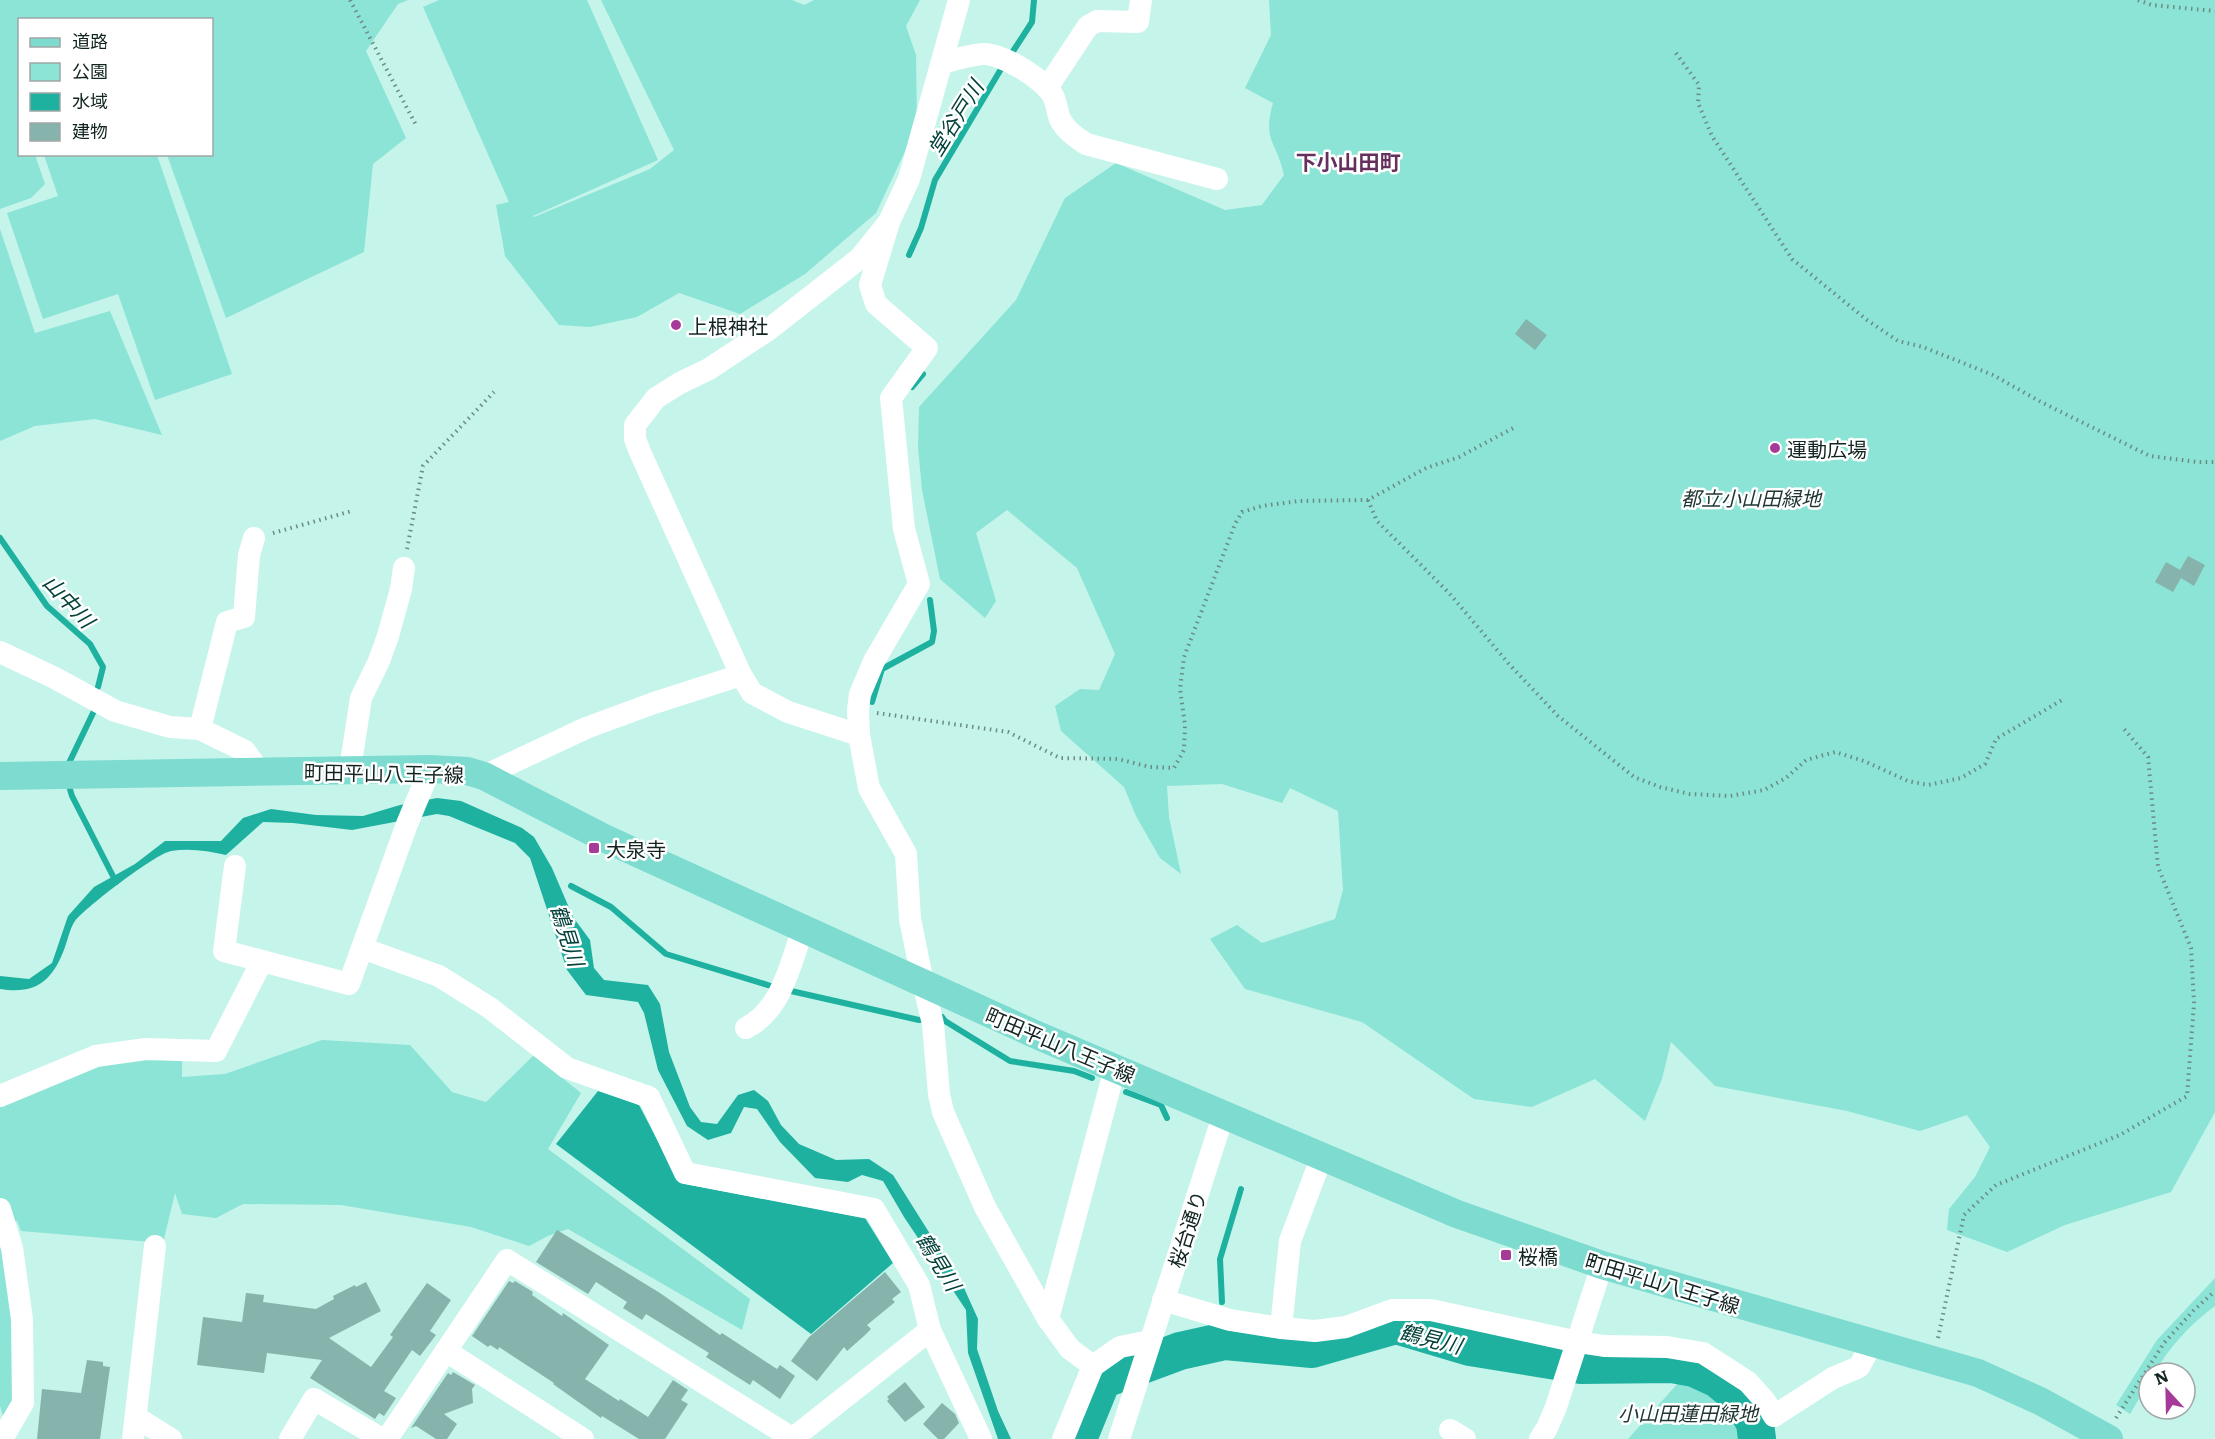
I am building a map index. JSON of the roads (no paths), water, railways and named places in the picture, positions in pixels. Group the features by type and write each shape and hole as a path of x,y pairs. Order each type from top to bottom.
{"main road":[{"name":"町田平山八王子線","path":"0,776 350,769 430,769 466,771 484,776 604,838 1039,1036 1224,1113 1456,1214 1602,1265 1978,1373 2040,1401 2107,1438"}],"street":[{"path":"960,0 909,179 889,222 870,285 876,304 927,348 891,398 904,529 919,584 874,662 860,694 859,735 869,788 906,854 910,919 933,1024 939,1094 943,1112 985,1207 1048,1319 1070,1349 1092,1366"},
{"path":"1047,88 1088,26 1096,21 1138,22 1141,0"},
{"path":"942,63 977,55 991,55 1018,67 1047,88 1054,97 1060,118 1069,132 1086,144 1217,179"},
{"path":"859,735 788,712 752,693 741,675 639,452 635,439 635,425 656,398 709,369 748,343 843,272 873,245 889,222"},
{"path":"200,729 227,622 244,617 249,555 255,538"},
{"path":"350,769 361,698 388,636 401,589 404,568"},
{"path":"0,652 21,660 115,711 170,727 200,729 245,751 259,771"},
{"path":"484,776 586,728 741,675"},
{"path":"236,866 224,951 349,984 407,824 430,769"},
{"path":"746,1028 755,1023 776,1001 803,929"},
{"path":"362,948 439,976 490,1008 567,1068 650,1097 685,1173 874,1209 919,1285 930,1330 979,1437"},
{"path":"0,1096 96,1056 146,1049 216,1051 262,961"},
{"path":"1048,1319 1115,1068"},
{"name":"桜台通り","path":"1119,1439 1224,1113"},
{"path":"1281,1328 1290,1241 1322,1156"},
{"path":"0,1209 12,1248 22,1319 23,1403 2,1439"},
{"path":"155,1246 135,1428 171,1439"},
{"path":"387,1439 507,1260 792,1439 930,1330"},
{"path":"1540,1439 1547,1428 1568,1371 1602,1265"},
{"path":"1163,1300 1230,1320 1281,1328 1316,1331 1346,1327 1392,1310 1431,1310 1576,1345 1666,1347 1703,1353 1748,1382 1765,1401 1774,1416 1833,1378 1859,1367 1872,1343"},
{"path":"1063,1439 1092,1366 1120,1347 1150,1343"},
{"path":"446,1351 583,1439"},
{"path":"290,1439 314,1398 382,1439"}],"water":[{"path":"437,798 461,801 522,828 534,837 552,868 573,917 590,940 594,968 604,980 648,985 660,1004 669,1052 690,1107 701,1122 717,1124 738,1095 754,1090 768,1101 781,1125 799,1144 836,1160 869,1159 893,1175 964,1288 978,1319 977,1349 998,1411 1011,1439 998,1439 968,1353 966,1310 904,1217 883,1181 862,1175 848,1182 815,1178 780,1142 757,1109 744,1107 731,1133 708,1140 687,1126 658,1070 644,1013 638,1002 586,995 567,970 530,858 515,843 449,816 437,814 352,830 263,822 226,855 199,850 178,850 163,854 151,861 106,893 75,921 60,959 42,983 24,990 0,989 0,976 29,979 52,963 68,916 94,887 135,864 165,841 221,841 243,818 271,809 316,815 363,816 400,805"},
{"path":"598,1091 639,1105 680,1183 865,1218 893,1263 811,1334 556,1144"}],"waterway":[{"name":"堂谷戸川","path":"1010,56 1032,22 1034,0"},
{"name":"堂谷戸川","path":"909,255 921,228 935,180 1004,64"},
{"name":"堂谷戸川","path":"912,387 923,374"},
{"name":"山中川","path":"0,538 47,606 90,644 103,667 98,687"},
{"name":"堂谷戸川","path":"872,702 882,669 932,642 934,631 930,600"},
{"name":"山中川","path":"68,765 94,711"},
{"name":"山中川","path":"69,786 116,882"},
{"path":"571,886 611,907 666,954 771,986"},
{"path":"791,991 925,1020"},
{"name":"堂谷戸川","path":"942,1017 1010,1061 1074,1071 1092,1078"},
{"name":"堂谷戸川","path":"1126,1092 1161,1105 1167,1118"},
{"name":"堂谷戸川","path":"1222,1302 1220,1259 1241,1189"},
{"name":"鶴見川","path":"1078,1439 1102,1380 1180,1351 1225,1341 1312,1349 1396,1325 1470,1347 1581,1365 1672,1364 1694,1368 1718,1379 1741,1398 1755,1423 1757,1439"},
{"name":"堂谷戸川","path":"1224,1332 1225,1341"}],"place":[{"name":"上根神社","path":"676,325"},
{"name":"運動広場","path":"1775,448"},
{"name":"大泉寺","path":"594,848"},
{"name":"桜橋","path":"1506,1255"}],"district":[{"name":"下小山田町","path":"1348,160"}],"park label":[{"name":"都立小山田緑地","path":"1751,497"},
{"name":"小山田蓮田緑地","path":"1688,1412"}]}
